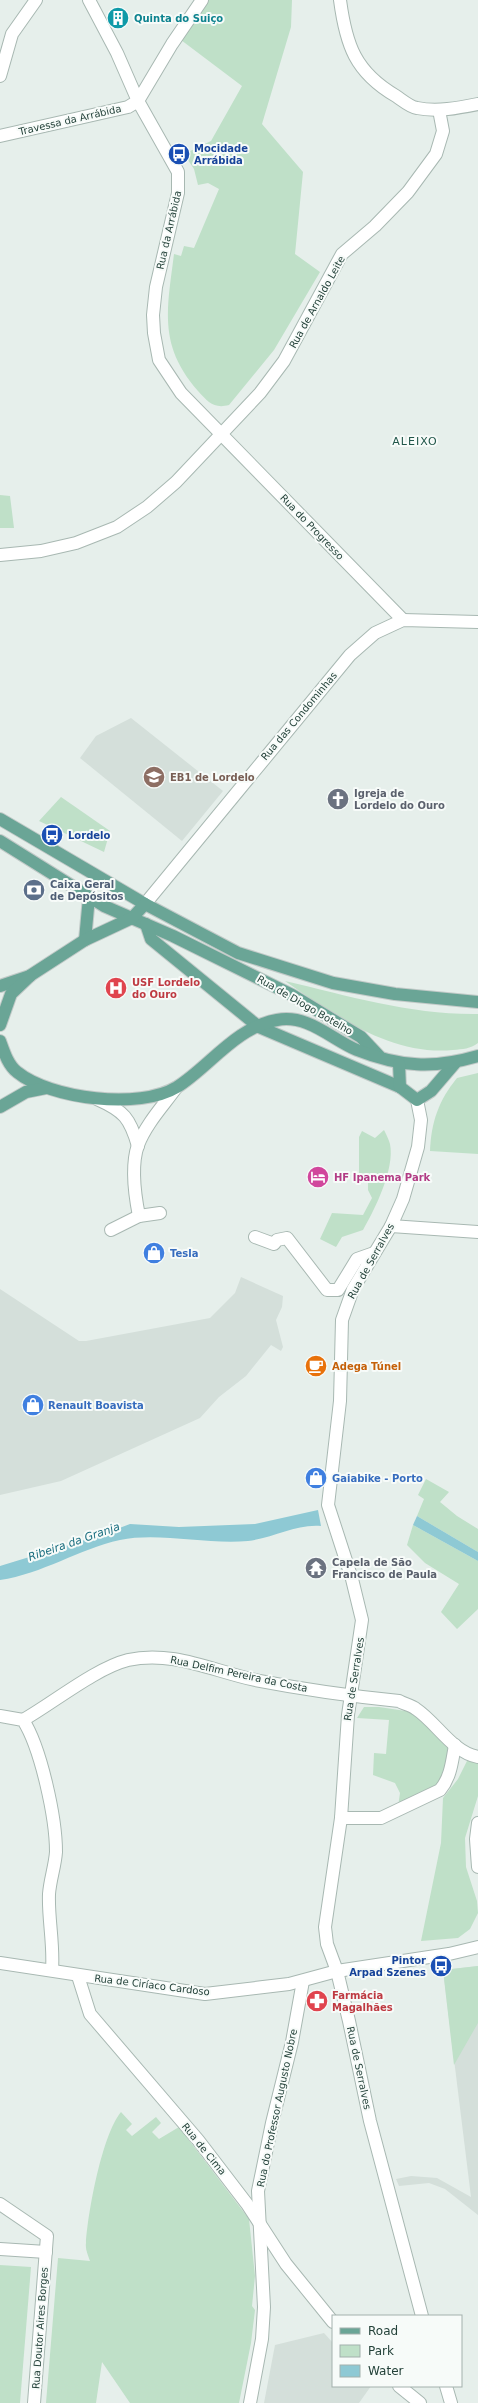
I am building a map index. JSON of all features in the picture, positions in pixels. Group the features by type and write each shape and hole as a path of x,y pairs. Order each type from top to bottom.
{"main road":[{"name":"Rua de Diogo Botelho","path":"0,819 145,904 238,953 333,982 395,994 478,1002"},
{"name":"Rua de Diogo Botelho","path":"0,841 89,897 241,969 292,996 361,1038 380,1057 399,1064 423,1066 455,1063 478,1056"},
{"path":"85,940 89,897"},
{"path":"0,1025 11,994 31,976 85,940 132,918 145,904"},
{"path":"146,924 151,939 259,1027 400,1087 418,1100 430,1091 455,1063"},
{"path":"0,986 13,980 31,976"},
{"path":"0,1041 6,1058 16,1072 46,1088 96,1099 143,1098 176,1088 240,1037 277,1020 296,1020 319,1028 357,1050 380,1057"},
{"path":"399,1064 400,1087"},
{"path":"0,1108 26,1092 46,1088"}],"street":[{"path":"0,76 12,34 36,0"},
{"name":"Rua da Arrábida","path":"89,0 117,53 138,101 178,172 180,183 156,287 153,315 156,348 165,371 181,393 221,434"},
{"path":"138,101 172,44 202,0"},
{"path":"340,0 350,48 359,65 388,92 415,108 439,110 478,104"},
{"name":"Travessa da Arrábida","path":"0,136 128,107 138,101"},
{"name":"Rua de Arnaldo Leite","path":"0,555 41,551 76,544 116,527 147,507 176,482 260,393 284,361 342,254 375,226 408,192 436,154 443,131 439,110"},
{"name":"Rua do Progresso","path":"221,434 403,620"},
{"name":"Rua das Condominhas","path":"145,904 350,655 375,632 403,620 478,622"},
{"path":"138,1146 150,1125 176,1088"},
{"path":"96,1099 122,1112 132,1125 138,1146 134,1187 139,1216"},
{"name":"Rua de Serralves","path":"418,1100 421,1120 418,1146 403,1199 391,1226 354,1289 342,1320 340,1402 328,1505 361,1610 361,1639 348,1716 341,1818 325,1927 327,1944 337,1971 370,2121 422,2315"},
{"path":"112,1230 139,1216 160,1213"},
{"path":"391,1226 478,1232"},
{"path":"255,1237 274,1244 277,1240 287,1238 327,1290 338,1290 357,1259 374,1253"},
{"name":"Rua Delfim Pereira da Costa","path":"23,1720 107,1668 127,1661 151,1656 182,1660 253,1679 351,1696 399,1701 415,1708 455,1745 478,1757"},
{"path":"0,1716 23,1720 37,1748 54,1828 56,1853 49,1894 52,1970"},
{"path":"341,1818 381,1818 440,1790 446,1783 450,1774 455,1745"},
{"path":"478,1824 476,1839 478,1866"},
{"name":"Rua de Ciríaco Cardoso","path":"0,1963 205,1994 262,1989 337,1971 448,1954 477,1945"},
{"name":"Rua de Cima","path":"78,1976 90,2014 198,2140 261,2224 286,2264 332,2321"},
{"name":"Rua do Professor Augusto Nobre","path":"250,2403 262,2339 264,2299 258,2191 272,2123 292,2042 303,1980"},
{"name":"Rua Doutor Aires Borges","path":"0,2204 47,2236 34,2403"},
{"path":"0,2249 46,2252"},
{"path":"399,2387 420,2403"},
{"path":"446,2387 451,2403"}],"shaded area":[{"name":"EB1 de Lordelo","path":"131,718 223,791 182,841 80,758 96,736"},
{"path":"241,1277 283,1296 282,1307 276,1320 283,1347 281,1351 271,1345 246,1376 219,1397 200,1418 61,1481 0,1495 0,1289 79,1341 86,1341 210,1318 235,1293"},
{"path":"478,1966 478,2215 445,2189 429,2183 399,2186 396,2179 411,2176 437,2178 471,2197 443,1970"},
{"path":"324,2333 332,2342 332,2387 370,2387 359,2403 264,2403 275,2345"}],"green space":[{"path":"208,0 292,0 291,27 262,124 303,172 295,254 320,272 274,350 229,405 224,406 215,405 208,401 185,374 176,358 168,326 169,293 174,254 181,256 184,246 194,248 219,189 208,183 198,185 194,169 184,154 211,141 242,86 181,40"},
{"path":"0,495 10,496 14,528 0,528"},
{"path":"61,797 110,831 104,852 39,821"},
{"path":"285,981 381,1004 429,1011 478,1014 478,1043 463,1049 430,1050 407,1047 385,1040 343,1019"},
{"path":"478,1073 478,1154 430,1151 434,1121 445,1095 457,1078"},
{"path":"384,1130 390,1144 391,1154 390,1165 383,1188 363,1230 342,1237 336,1247 320,1239 332,1213 363,1215 372,1198 368,1190 368,1182 359,1182 359,1137 362,1131 375,1138"},
{"path":"426,1479 449,1492 440,1502 457,1516 478,1529 478,1552 417,1516 424,1499 418,1495"},
{"path":"413,1525 478,1561 478,1609 457,1629 441,1612 459,1584 425,1563 407,1545"},
{"path":"364,1707 379,1707 419,1713 454,1746 446,1771 436,1785 398,1807 400,1793 395,1783 373,1775 374,1753 386,1754 389,1720 357,1718"},
{"path":"478,1757 478,1796 465,1838 466,1867 477,1901 478,1913 470,1929 458,1938 421,1941 441,1843 443,1798 458,1779 468,1759"},
{"path":"478,1966 478,2023 454,2065 443,1970"},
{"path":"121,2112 132,2124 126,2130 132,2136 156,2117 161,2123 152,2132 159,2139 179,2127 249,2219 255,2276 252,2306 255,2310 251,2343 239,2403 130,2403 102,2362 96,2403 46,2403 58,2258 90,2261 86,2245 87,2229 97,2174 108,2138 114,2123"},
{"path":"0,2265 31,2267 20,2403 0,2403"}],"water":[{"path":"318,1510 321,1526 302,1527 248,1541 233,1542 151,1537 120,1540 90,1549 46,1567 16,1577 0,1580 0,1566 101,1535 130,1524 179,1527 255,1524"},
{"path":"417,1516 478,1552 478,1561 413,1525"}],"place":[{"name":"Quinta do Suiço","path":"118,18"},
{"name":"Mocidade Arrábida","path":"179,154"},
{"name":"EB1 de Lordelo","path":"154,777"},
{"name":"Igreja de Lordelo do Ouro","path":"338,799"},
{"name":"Lordelo","path":"52,835"},
{"name":"Caixa Geral de Depósitos","path":"34,890"},
{"name":"USF Lordelo do Ouro","path":"116,988"},
{"name":"HF Ipanema Park","path":"318,1177"},
{"name":"Tesla","path":"154,1253"},
{"name":"Adega Túnel","path":"316,1366"},
{"name":"Renault Boavista","path":"33,1405"},
{"name":"Gaiabike - Porto","path":"316,1478"},
{"name":"Capela de São Francisco de Paula","path":"316,1568"},
{"name":"Pintor Arpad Szenes","path":"441,1966"},
{"name":"Farmácia Magalhães","path":"317,2001"}],"district":[{"name":"ALEIXO","path":"415,441"}],"water label":[{"name":"Ribeira da Granja","path":"74,1542"}]}
